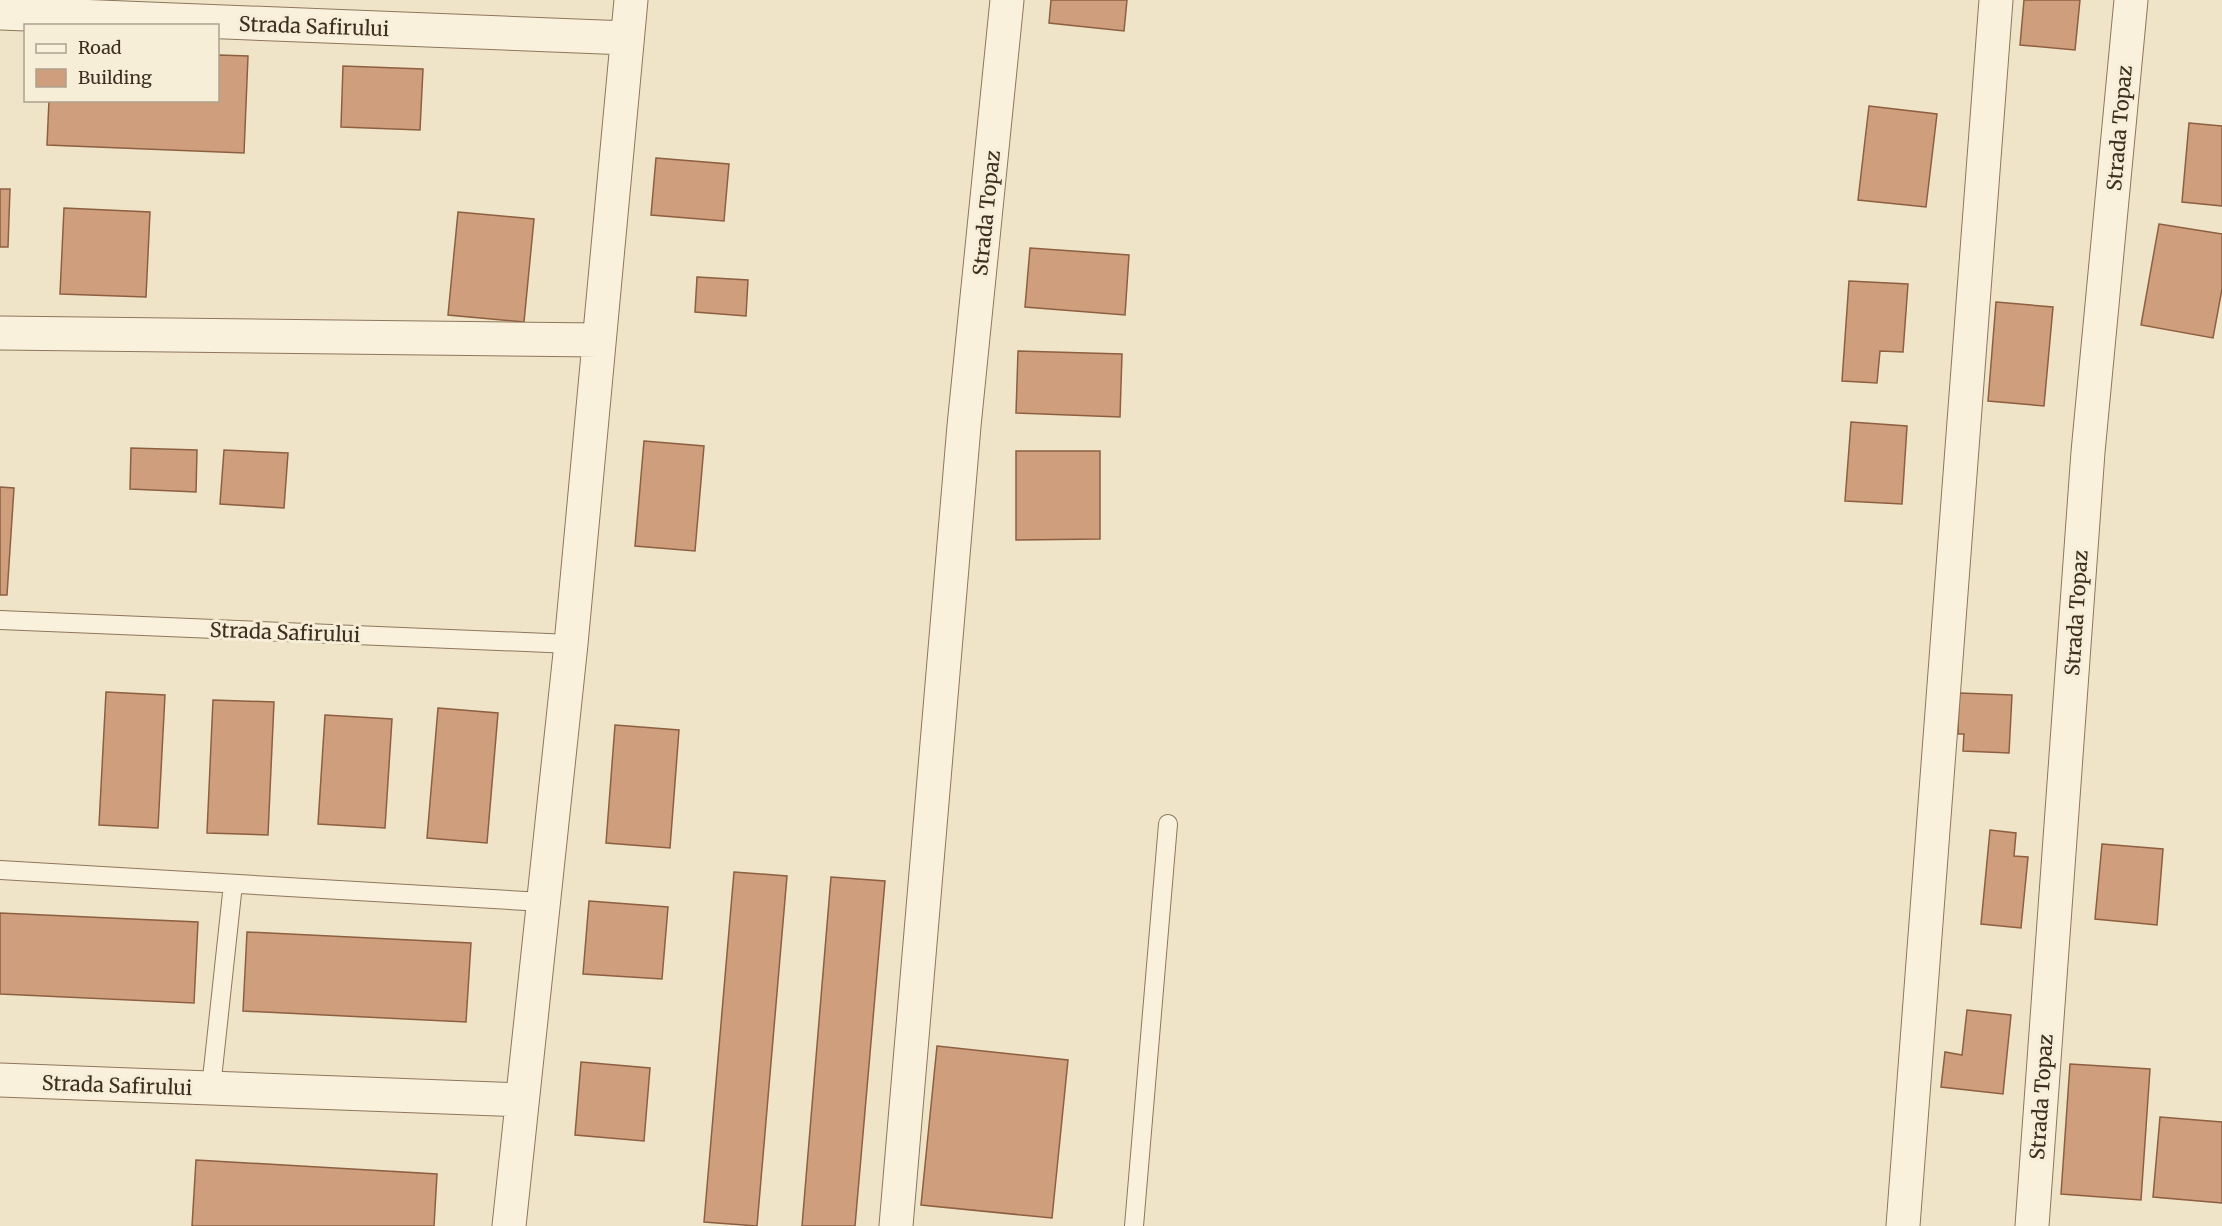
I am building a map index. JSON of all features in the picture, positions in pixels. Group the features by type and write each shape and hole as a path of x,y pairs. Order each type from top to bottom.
{"street":[{"path":"509,1226 571,644 631,0"},
{"name":"Strada Topaz","path":"896,1226 964,426 1007,0"},
{"path":"1903,1226 1996,0"},
{"name":"Strada Topaz","path":"2032,1226 2088,452 2131,0"},
{"name":"Strada Safirului","path":"0,13 627,38"},
{"path":"0,333 599,340"},
{"name":"Strada Safirului","path":"0,1080 521,1100"}],"lane":[{"name":"Strada Safirului","path":"0,620 571,644"},
{"path":"1134,1226 1168,824"},
{"path":"0,870 543,903"},
{"path":"211,1088 233,884"}],"building":[{"path":"1051,0 1127,0 1124,31 1049,23"},
{"path":"2024,0 2080,0 2075,50 2020,45"},
{"path":"219,55 248,56 244,153 47,145 49,102 219,102"},
{"path":"343,66 423,69 420,130 341,127"},
{"path":"1869,106 1937,114 1926,207 1858,200"},
{"path":"2189,123 2222,126 2222,206 2182,202"},
{"path":"656,158 729,164 724,221 651,215"},
{"path":"0,189 10,189 8,247 0,247"},
{"path":"64,208 150,212 146,297 60,294"},
{"path":"458,212 534,219 524,322 448,315"},
{"path":"2159,224 2222,234 2222,289 2213,338 2141,325"},
{"path":"1030,248 1129,255 1125,315 1025,307"},
{"path":"697,277 748,280 746,316 695,312"},
{"path":"1849,281 1908,284 1903,352 1880,351 1877,383 1842,381"},
{"path":"1996,302 2053,307 2044,406 1988,401"},
{"path":"1018,351 1122,354 1120,417 1016,413"},
{"path":"1851,422 1907,426 1902,504 1845,501"},
{"path":"644,441 704,446 695,551 635,546"},
{"path":"131,448 197,450 196,492 130,489"},
{"path":"224,450 288,453 284,508 220,504"},
{"path":"1016,451 1100,451 1100,539 1016,540"},
{"path":"0,487 14,488 7,595 0,595"},
{"path":"106,692 165,695 158,828 99,825"},
{"path":"1959,693 2012,695 2009,753 1963,751 1964,734 1958,734"},
{"path":"213,700 274,702 268,835 207,833"},
{"path":"438,708 498,713 487,843 427,838"},
{"path":"325,715 392,719 385,828 318,824"},
{"path":"615,725 679,730 670,848 606,843"},
{"path":"1990,830 2016,833 2014,856 2028,857 2021,928 1981,924"},
{"path":"2102,844 2163,849 2157,925 2095,919"},
{"path":"734,872 787,876 757,1226 704,1222"},
{"path":"831,877 885,881 855,1226 802,1226"},
{"path":"589,901 668,907 662,979 583,974"},
{"path":"0,913 198,922 194,1003 0,994"},
{"path":"247,932 471,943 466,1022 243,1011"},
{"path":"1967,1010 2011,1015 2003,1094 1941,1087 1945,1052 1962,1055"},
{"path":"937,1046 1068,1060 1052,1218 921,1205"},
{"path":"581,1062 650,1068 644,1141 575,1135"},
{"path":"2070,1064 2150,1069 2141,1200 2061,1194"},
{"path":"2160,1117 2222,1122 2222,1203 2153,1197"},
{"path":"196,1160 437,1174 434,1226 192,1226"}]}
